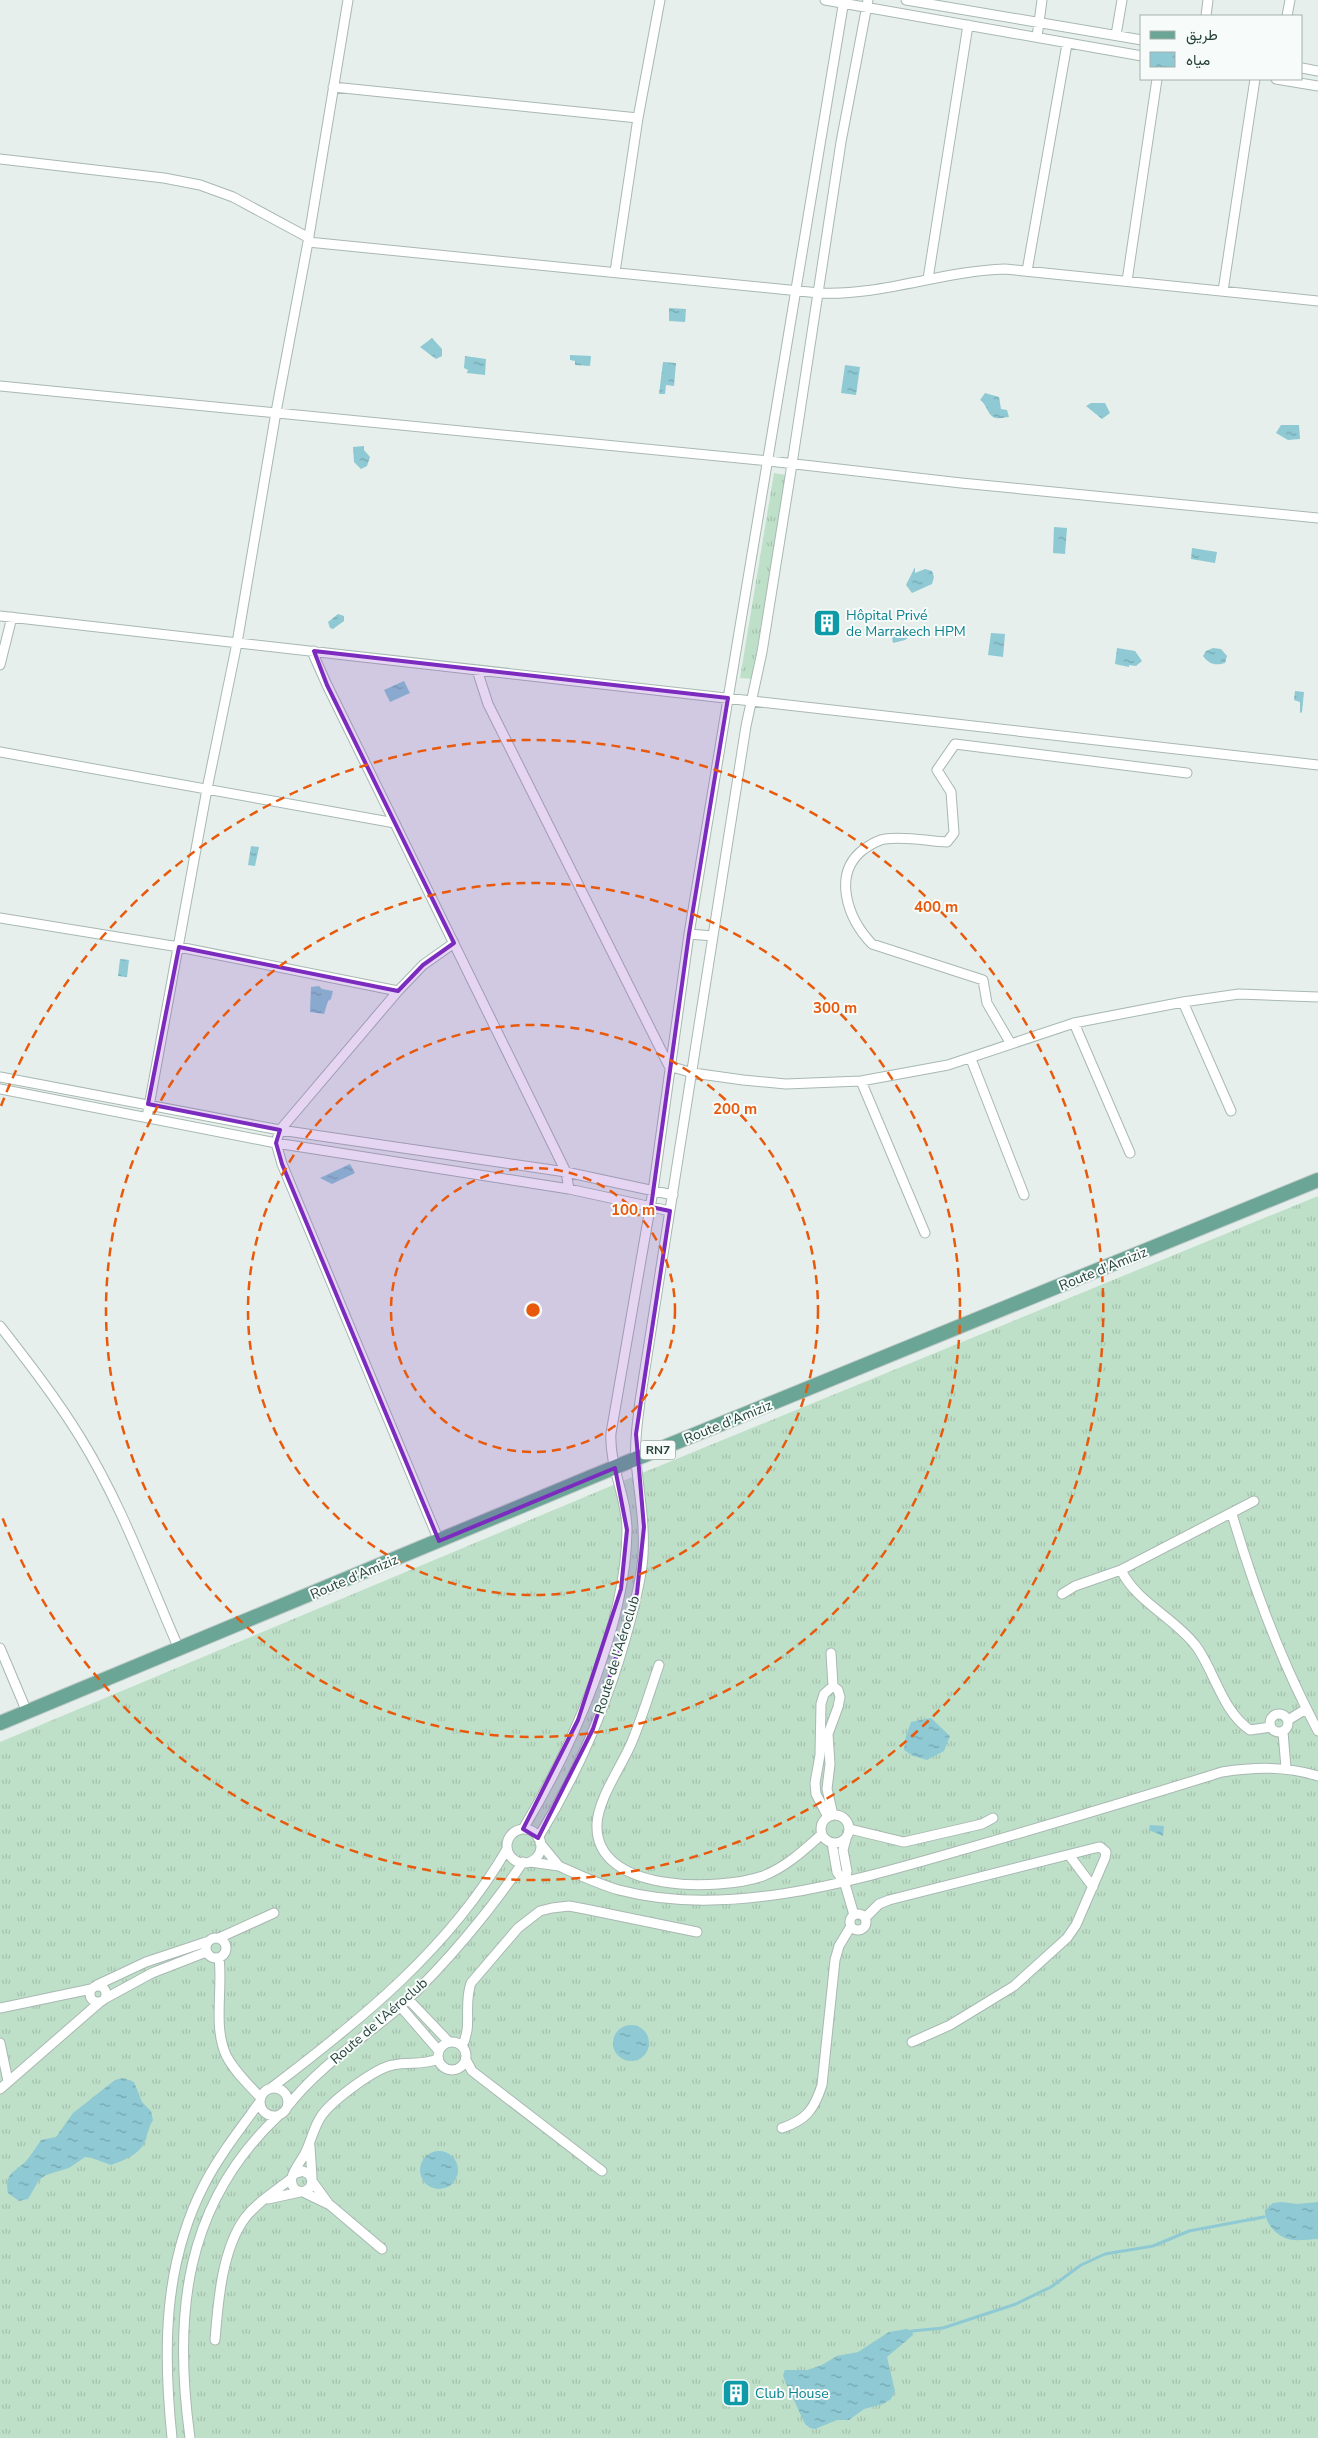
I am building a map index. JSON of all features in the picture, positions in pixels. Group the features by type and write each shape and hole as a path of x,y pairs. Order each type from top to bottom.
{"main road":[{"name":"Route d'Amiziz","path":"0,1723 1318,1180"}],"street":[{"path":"146,1117 207,789 237,642 276,412 309,240 348,0"},
{"path":"615,272 638,118 660,0"},
{"path":"825,0 867,3 968,25 1140,56"},
{"path":"906,0 956,4 1038,23 1140,40"},
{"path":"1037,37 1042,0"},
{"path":"1116,35 1122,0"},
{"path":"1206,15 1208,0"},
{"path":"1287,15 1290,0"},
{"name":"Route de l’Aéroclub","path":"523,1829 565,1750 592,1684 614,1616 625,1557 627,1530 625,1505 610,1447 611,1433 653,1191 689,934 844,2"},
{"name":"Route de l’Aéroclub","path":"539,1840 581,1758 609,1690 627,1631 643,1558 644,1527 636,1460 640,1400 693,1073 713,936 752,701 762,652 841,142 867,3"},
{"path":"928,279 968,25"},
{"path":"1027,271 1067,44"},
{"path":"1303,68 1318,71"},
{"path":"1127,281 1157,80"},
{"path":"1223,291 1255,80"},
{"path":"1282,80 1318,86"},
{"path":"333,87 638,118"},
{"path":"0,159 164,178 200,185 233,197 309,240 819,293 848,294 984,270 1027,271 1318,301"},
{"path":"0,386 769,461 970,484 1318,518"},
{"path":"0,616 1318,766"},
{"path":"0,665 12,617"},
{"path":"314,651 314,656 327,685 566,1172 569,1189"},
{"path":"477,670 488,704 669,1066 693,1073 786,1084 862,1081 908,1074 970,1059 1074,1023 1183,1002 1239,994 1318,997"},
{"path":"1011,1044 988,1003 983,980 872,944 860,932 846,899 845,884 848,868 858,854 872,844 884,839 947,842 954,833 951,792 937,770 955,744 1187,773"},
{"path":"0,752 395,823"},
{"path":"0,918 179,947 398,991"},
{"path":"689,934 713,936"},
{"path":"439,1541 334,1294 282,1164 276,1143 280,1130 398,991 428,960 454,943"},
{"path":"1183,1002 1231,1111"},
{"path":"1074,1023 1130,1153"},
{"path":"970,1059 1024,1195"},
{"path":"0,1077 280,1130 566,1172 673,1195"},
{"path":"862,1081 925,1233"},
{"path":"0,1089 276,1143 569,1189 670,1210"},
{"path":"0,1326 46,1385 80,1437 121,1515 179,1649"},
{"path":"1062,1594 1075,1586 1121,1570 1254,1501"},
{"path":"1232,1514 1249,1572 1273,1637 1318,1731"},
{"path":"1121,1570 1127,1582 1180,1628 1195,1645 1238,1720 1250,1730 1271,1727 1277,1732 1283,1732"},
{"path":"0,1648 27,1712"},
{"path":"831,1653 833,1686 838,1690 840,1698 828,1734 830,1764 827,1789 831,1816"},
{"path":"659,1665 631,1744 600,1810 598,1836 602,1847 610,1857 622,1868 644,1879 676,1884 724,1885 748,1881 781,1868 822,1834"},
{"path":"833,1686 824,1694 821,1704 820,1755 815,1783 816,1794 831,1816 846,1820 850,1829 843,1850 847,1870 845,1882"},
{"path":"1288,1720 1306,1709"},
{"path":"1271,1727 1271,1721 1276,1715 1282,1714 1288,1720"},
{"path":"1286,1768 1283,1732 1288,1725 1288,1720"},
{"path":"559,1866 532,1831 523,1829 513,1833 507,1843 507,1849 513,1859 559,1866 594,1882 620,1890 650,1896 690,1899 741,1898 787,1893 845,1882 1042,1827 1222,1772 1248,1768 1286,1768 1318,1776"},
{"path":"831,1816 821,1826 822,1834 832,1843 837,1872 845,1882 854,1915"},
{"path":"850,1829 904,1842 982,1824 993,1818"},
{"path":"832,1843 839,1843 846,1839"},
{"path":"526,1862 537,1856 539,1840"},
{"path":"851,1926 857,1930 862,1929 866,1923 865,1918 879,1904 889,1900 1100,1847 1104,1849 1105,1858 1093,1887 1076,1925 1066,1938 1014,1986 984,2006 912,2042"},
{"name":"Route de l’Aéroclub","path":"172,2438 166,2350 168,2308 174,2269 186,2226 204,2186 225,2149 264,2094 351,2027 394,1989 480,1891 507,1849"},
{"path":"1069,1855 1093,1887"},
{"name":"Route de l’Aéroclub","path":"279,2116 305,2084 408,1999 466,1935 526,1862"},
{"path":"462,2046 469,2026 468,1993 471,1983 518,1928 540,1912 569,1906 697,1932"},
{"path":"0,2008 94,1987 146,1962 219,1938 274,1913"},
{"path":"782,2128 797,2123 809,2113 817,2100 822,2085 835,1960 839,1946 851,1926 850,1919 854,1915 861,1915 865,1918"},
{"path":"206,1952 212,1958 219,1958 226,1951 223,1941 219,1938"},
{"path":"206,1952 209,1941"},
{"path":"0,2089 103,2000 152,1973 206,1952"},
{"path":"219,1958 220,2018 224,2048 234,2067 248,2083 264,2094 284,2092 288,2106"},
{"path":"94,1987 91,1999 103,2000"},
{"path":"94,1987 105,1989 103,2000"},
{"path":"408,1999 449,2042 456,2042 462,2046 472,2072"},
{"path":"400,2006 438,2055 446,2069 472,2072 602,2171"},
{"path":"330,2205 302,2192 292,2185 293,2176 310,2146 322,2115 369,2077 394,2064 425,2064 438,2055 449,2042"},
{"path":"0,2043 8,2081"},
{"path":"458,2069 466,2060"},
{"path":"264,2094 266,2114 279,2116"},
{"path":"190,2438 182,2352 184,2310 190,2274 201,2233 219,2194 238,2160 258,2135 279,2116"},
{"path":"266,2200 302,2192 310,2188 312,2180 310,2146"},
{"path":"215,2340 223,2277 231,2248 246,2218 293,2176 303,2171 330,2205 382,2249"}],"highlighted area":[{"path":"314,651 728,698 689,934 651,1207 670,1211 636,1434 644,1527 637,1593 593,1729 538,1838 523,1829 578,1720 621,1589 627,1530 615,1468 439,1541 282,1164 276,1143 280,1130 148,1104 179,947 398,991 423,965 454,943 327,685"}],"green space":[{"path":"774,473 786,475 752,679 740,678"},
{"path":"1318,1196 1318,2438 0,2438 0,1742 630,1478"}],"water":[{"path":"669,308 686,309 685,322 669,321"},
{"path":"432,338 442,349 442,356 436,359 420,347"},
{"path":"570,355 591,356 590,366 575,365 575,361 570,360"},
{"path":"465,356 486,359 485,375 467,373 468,370 464,368"},
{"path":"663,362 676,363 674,386 666,385 665,394 659,394"},
{"path":"845,365 860,367 856,395 841,393"},
{"path":"985,393 999,397 1001,409 1007,410 1009,417 998,418 991,415 980,400"},
{"path":"1091,403 1105,403 1110,413 1102,419 1086,406"},
{"path":"1281,425 1299,425 1300,439 1288,440 1276,433"},
{"path":"364,446 364,450 370,457 367,466 361,469 354,462 353,447"},
{"path":"1054,527 1067,528 1065,554 1053,553"},
{"path":"1192,548 1217,552 1215,563 1191,559"},
{"path":"915,567 915,573 925,569 932,571 934,577 932,584 912,593 906,585"},
{"path":"338,614 344,616 344,621 333,629 330,628 328,622"},
{"path":"905,626 912,635 905,640 893,643 892,638 896,629"},
{"path":"991,633 1005,634 1003,657 988,655"},
{"path":"1117,648 1135,651 1142,661 1136,666 1129,665 1129,667 1115,664"},
{"path":"1213,648 1221,649 1227,656 1225,663 1212,664 1203,656 1206,651"},
{"path":"404,681 410,693 390,702 384,690"},
{"path":"1295,691 1304,692 1302,712 1300,713 1300,702 1294,700"},
{"path":"251,846 259,847 255,866 248,865"},
{"path":"120,959 129,960 127,977 118,976"},
{"path":"319,986 322,989 333,991 324,1014 310,1012 311,987"},
{"path":"350,1164 355,1173 332,1184 320,1178"},
{"path":"931,1718 950,1736 944,1751 927,1760 913,1756 904,1750 911,1722"},
{"path":"1150,1825 1164,1826 1163,1836 1149,1830"},
{"path":"631,2025 638,2026 644,2030 648,2036 648,2050 644,2056 638,2060 631,2061 624,2060 618,2056 614,2050 613,2043 614,2036 618,2030 624,2026"},
{"path":"123,2078 134,2082 142,2102 151,2111 153,2120 144,2144 140,2149 127,2159 111,2165 85,2157 69,2168 46,2175 39,2180 28,2199 19,2201 8,2193 9,2177 27,2160 41,2140 56,2137 73,2113 115,2080"},
{"path":"439,2151 452,2157 458,2170 452,2183 439,2189 426,2183 420,2170 426,2157"},
{"path":"1318,2202 1318,2239 1288,2239 1273,2230 1265,2215 1265,2210 1273,2203 1297,2204"},
{"path":"907,2329 912,2331 913,2335 887,2357 895,2391 891,2399 883,2404 864,2409 849,2420 837,2420 815,2429 805,2424 785,2381 783,2375 785,2370 807,2370 822,2365 837,2356 858,2352 889,2332"}],"waterway":[{"path":"912,2331 943,2328 1016,2304 1051,2287 1081,2265 1105,2254 1153,2246 1189,2231 1264,2217"}],"place":[{"name":"Hôpital Privé de Marrakech HPM","path":"827,623"},
{"name":"Club House","path":"736,2393"}]}
